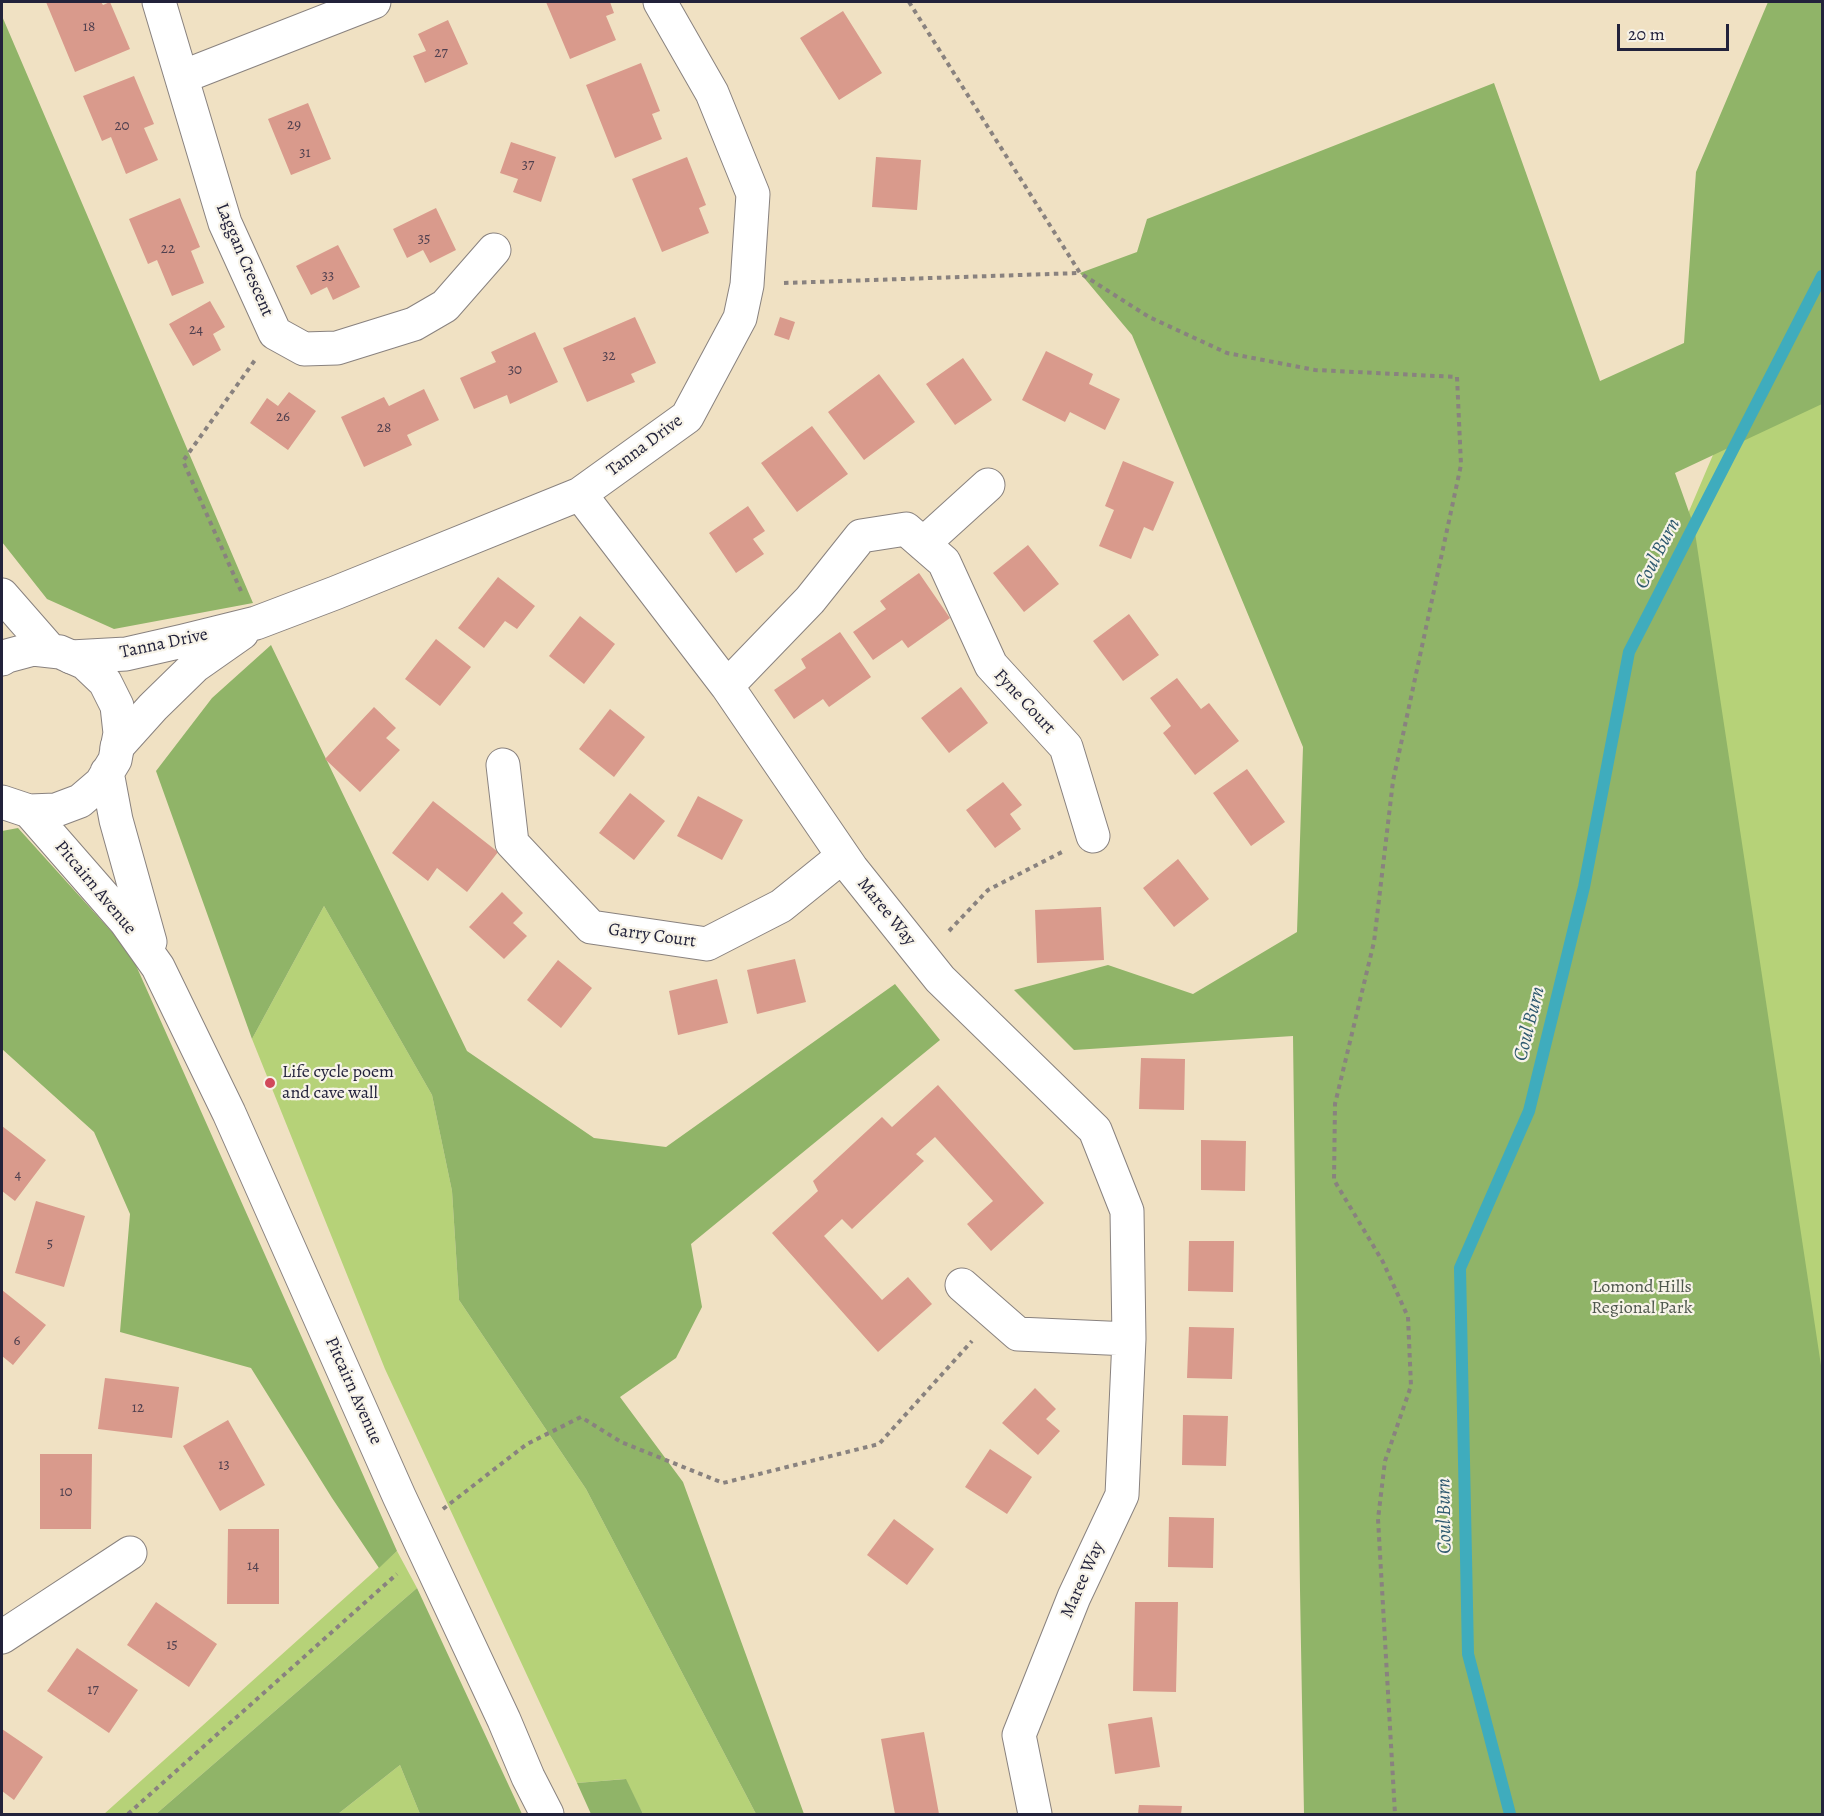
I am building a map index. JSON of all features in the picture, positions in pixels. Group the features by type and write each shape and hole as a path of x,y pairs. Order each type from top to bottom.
{"street":[{"name":"Laggan Crescent","path":"159,2 225,223 275,333 304,349 337,348 414,324 445,306 494,250"},
{"path":"182,77 374,2"},
{"name":"Tanna Drive","path":"61,654 126,654 256,623 580,494 687,417 740,318 747,285 753,194 712,93 660,2"},
{"path":"923,544 988,485"},
{"name":"Maree Way","path":"580,494 728,686 852,869 940,979 1095,1130 1127,1211 1129,1339 1122,1495 1074,1597 1018,1735 1035,1815"},
{"name":"Fyne Court","path":"728,686 810,600 861,536 906,529 944,562 991,665 1066,747 1093,836"},
{"name":"Pitcairn Avenue","path":"2,596 61,654 85,663 105,682 117,706 120,733 112,760 101,783 80,801 56,810 12,807"},
{"name":"Tanna Drive","path":"112,760 153,707 195,666 256,623"},
{"path":"2,659 33,649 61,654"},
{"name":"Pitcairn Avenue","path":"112,760 116,820 158,967 234,1124 420,1540 547,1815"},
{"name":"Garry Court","path":"503,765 512,843 591,927 707,944 781,906 843,856"},
{"name":"Pitcairn Avenue","path":"12,807 126,922 158,967"},
{"path":"962,1285 1018,1334 1129,1339"},
{"path":"2,1636 130,1553"}],"path":[{"path":"909,2 1080,273 1149,317 1227,353 1315,370 1457,377 1461,465 1393,781 1374,942 1335,1104 1334,1180 1383,1262 1408,1317 1411,1386 1385,1461 1378,1519 1395,1815"},
{"path":"747,285 1080,273"},
{"path":"256,623 183,461 275,333"},
{"path":"924,958 988,890 1093,836"},
{"path":"128,1815 420,1540 527,1444 581,1417 621,1442 723,1483 879,1444 996,1314"}],"green space":[{"name":"Lomond Hills Regional Park","path":"1768,2 1822,2 1822,404 1675,473 1694,526 1822,1372 1822,1814 1304,1814 1293,1036 1074,1050 1014,990 1108,965 1193,994 1297,932 1303,747 1132,335 1080,273 1137,252 1147,219 1494,83 1600,381 1684,343 1696,172"},
{"path":"2,16 253,603 114,629 47,599 2,542"},
{"path":"1822,199 1822,1814 1629,652"},
{"path":"271,645 467,1051 594,1138 666,1147 895,984 940,1040 691,1244 702,1307 676,1358 620,1397 683,1482 804,1814 756,1814 586,1489 459,1300 452,1191 432,1095 324,906 252,1039 156,771 212,698"},
{"path":"18,828 130,952 397,1551 379,1568 332,1498 251,1368 120,1332 130,1214 94,1132 2,1049 2,831"},
{"path":"324,906 432,1095 452,1191 459,1300 586,1489 756,1814 643,1814 625,1779 577,1783 385,1369 252,1039"},
{"path":"397,1551 417,1588 156,1814 104,1814"},
{"path":"417,1588 522,1814 420,1814 400,1765 338,1814 156,1814"},
{"path":"400,1765 420,1814 338,1814"},
{"path":"626,1779 643,1814 591,1814 577,1783"}],"building":[{"path":"46,2 101,2 103,5 110,2 130,49 75,72"},
{"path":"546,2 610,2 614,13 606,16 616,40 570,59"},
{"path":"843,11 882,73 839,100 800,38"},
{"path":"448,20 468,64 425,83 413,56 426,51 418,34"},
{"path":"641,63 660,111 652,114 662,139 615,158 586,85"},
{"path":"134,76 154,124 144,128 158,160 126,174 111,137 102,141 83,96"},
{"path":"308,103 331,159 291,175 268,119"},
{"path":"511,142 556,157 541,202 513,192 518,179 500,173"},
{"path":"687,157 706,205 699,208 709,233 662,252 632,179"},
{"path":"876,157 921,160 917,210 872,207"},
{"path":"180,198 200,247 191,251 204,283 172,296 157,260 148,264 129,219"},
{"path":"436,208 456,250 430,263 423,250 407,258 393,229"},
{"path":"338,245 360,287 333,300 327,287 311,295 296,266"},
{"path":"210,301 225,327 213,334 221,350 193,366 169,324"},
{"path":"635,317 656,363 631,374 635,382 587,402 563,348"},
{"path":"780,317 795,322 789,340 774,335"},
{"path":"535,332 558,382 510,404 507,395 474,409 460,378 496,362 491,352"},
{"path":"1046,351 1093,374 1089,384 1120,399 1105,430 1070,412 1065,422 1022,400"},
{"path":"963,358 992,400 955,425 926,384"},
{"path":"879,374 915,422 864,460 828,412"},
{"path":"424,389 439,420 407,435 412,445 364,467 341,417 384,397 389,406"},
{"path":"289,392 316,411 288,450 250,423 267,398 278,406"},
{"path":"812,426 848,474 797,512 761,463"},
{"path":"1123,461 1174,482 1153,531 1144,527 1131,559 1099,546 1114,510 1105,506"},
{"path":"748,506 765,531 753,539 764,554 736,573 709,533"},
{"path":"1028,545 1059,584 1024,612 993,573"},
{"path":"919,573 950,618 908,648 902,640 873,660 853,632 886,609 880,601"},
{"path":"498,577 535,606 517,629 505,621 484,648 458,628"},
{"path":"1129,614 1159,655 1123,681 1093,641"},
{"path":"580,616 615,644 584,684 549,656"},
{"path":"840,632 871,677 829,707 823,699 794,719 774,690 806,668 801,659"},
{"path":"436,639 471,667 440,706 405,679"},
{"path":"1177,678 1201,709 1209,703 1239,741 1195,775 1163,733 1171,726 1150,698"},
{"path":"961,687 988,723 949,753 921,718"},
{"path":"374,707 396,728 386,738 400,750 360,792 325,759"},
{"path":"610,709 645,737 614,777 579,749"},
{"path":"1247,769 1285,822 1251,846 1213,793"},
{"path":"1003,782 1022,805 1010,814 1021,829 995,848 966,810"},
{"path":"630,793 665,821 634,860 599,833"},
{"path":"698,796 743,820 722,860 677,836"},
{"path":"433,801 498,852 467,892 437,868 428,881 392,853"},
{"path":"1178,859 1209,899 1174,927 1143,888"},
{"path":"502,892 523,913 513,923 527,936 504,959 469,927"},
{"path":"1101,907 1104,960 1037,963 1035,910"},
{"path":"795,959 806,1002 757,1014 747,970"},
{"path":"558,960 592,988 561,1028 527,1000"},
{"path":"717,979 728,1023 678,1035 669,991"},
{"path":"1141,1058 1185,1059 1184,1110 1139,1109"},
{"path":"938,1085 1044,1203 991,1251 967,1224 993,1201 935,1137 916,1154 924,1161 852,1229 842,1219 824,1236 882,1300 908,1277 932,1304 878,1352 772,1233 818,1191 813,1181 882,1117 892,1127"},
{"path":"2,1126 46,1160 15,1201 2,1191"},
{"path":"1201,1140 1246,1141 1245,1191 1201,1190"},
{"path":"36,1201 85,1216 64,1287 15,1273"},
{"path":"1189,1241 1234,1241 1233,1292 1188,1291"},
{"path":"2,1290 46,1325 13,1365 2,1356"},
{"path":"1189,1327 1234,1328 1232,1379 1187,1378"},
{"path":"105,1378 179,1387 172,1438 98,1429"},
{"path":"1035,1388 1056,1409 1046,1419 1060,1431 1038,1455 1002,1423"},
{"path":"1183,1415 1228,1416 1226,1466 1182,1465"},
{"path":"228,1420 265,1485 220,1511 183,1446"},
{"path":"990,1449 1032,1477 1007,1514 965,1487"},
{"path":"40,1454 92,1454 91,1529 40,1529"},
{"path":"1169,1517 1214,1518 1213,1568 1168,1567"},
{"path":"894,1519 934,1549 907,1585 867,1555"},
{"path":"228,1529 279,1529 279,1604 227,1604"},
{"path":"156,1602 217,1644 189,1687 127,1645"},
{"path":"1135,1602 1178,1602 1176,1692 1133,1691"},
{"path":"77,1648 138,1690 109,1733 47,1691"},
{"path":"1152,1717 1160,1767 1115,1774 1108,1724"},
{"path":"2,1729 43,1757 14,1800 2,1791"},
{"path":"924,1732 939,1814 895,1814 881,1739"},
{"path":"1139,1805 1182,1806 1181,1814 1138,1814"}],"waterway":[{"name":"Coul Burn","path":"1510,1814 1468,1654 1460,1268 1529,1111 1584,887 1629,652 1822,276"}],"place":[{"name":"Life cycle poem and cave wall","path":"270,1083"}]}
